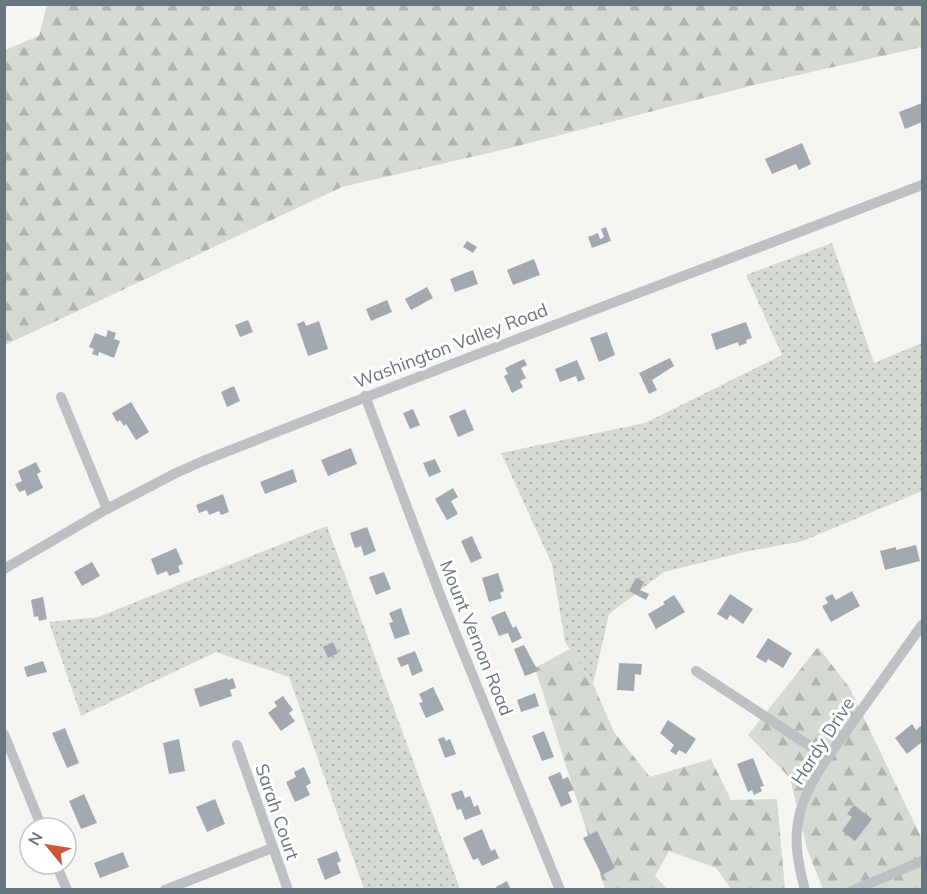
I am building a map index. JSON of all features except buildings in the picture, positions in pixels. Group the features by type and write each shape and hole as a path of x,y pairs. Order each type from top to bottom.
{"street":[{"name":"Washington Valley Road","path":"4,569 107,509 203,461 479,352 922,185"},
{"name":"Mount Vernon Road","path":"365,396 444,605 560,890"},
{"path":"61,397 107,509"},
{"name":"Hardy Drive","path":"805,890 797,861 799,814 811,786 828,758 922,625"},
{"path":"696,671 828,758"},
{"path":"4,734 37,816"},
{"name":"Sarah Court","path":"237,746 288,890"},
{"path":"165,890 272,848"},
{"path":"854,890 922,861"},
{"path":"61,876 67,890"}],"green space":[{"path":"922,4 922,47 754,85 514,147 342,187 5,345 5,50 39,36 47,5"},
{"path":"832,243 874,363 922,343 922,491 803,541 744,552 664,572 609,614 593,684 565,642 552,564 501,453 645,423 782,355 746,275"},
{"path":"327,526 460,889 364,889 289,677 216,652 81,716 49,622 98,617"},
{"path":"818,647 849,687 922,839 922,889 823,889 807,849 790,778 748,735"},
{"path":"570,649 593,684 614,732 650,777 711,759 731,800 777,799 785,889 731,889 716,868 669,851 655,876 667,889 605,889 535,668"}]}
